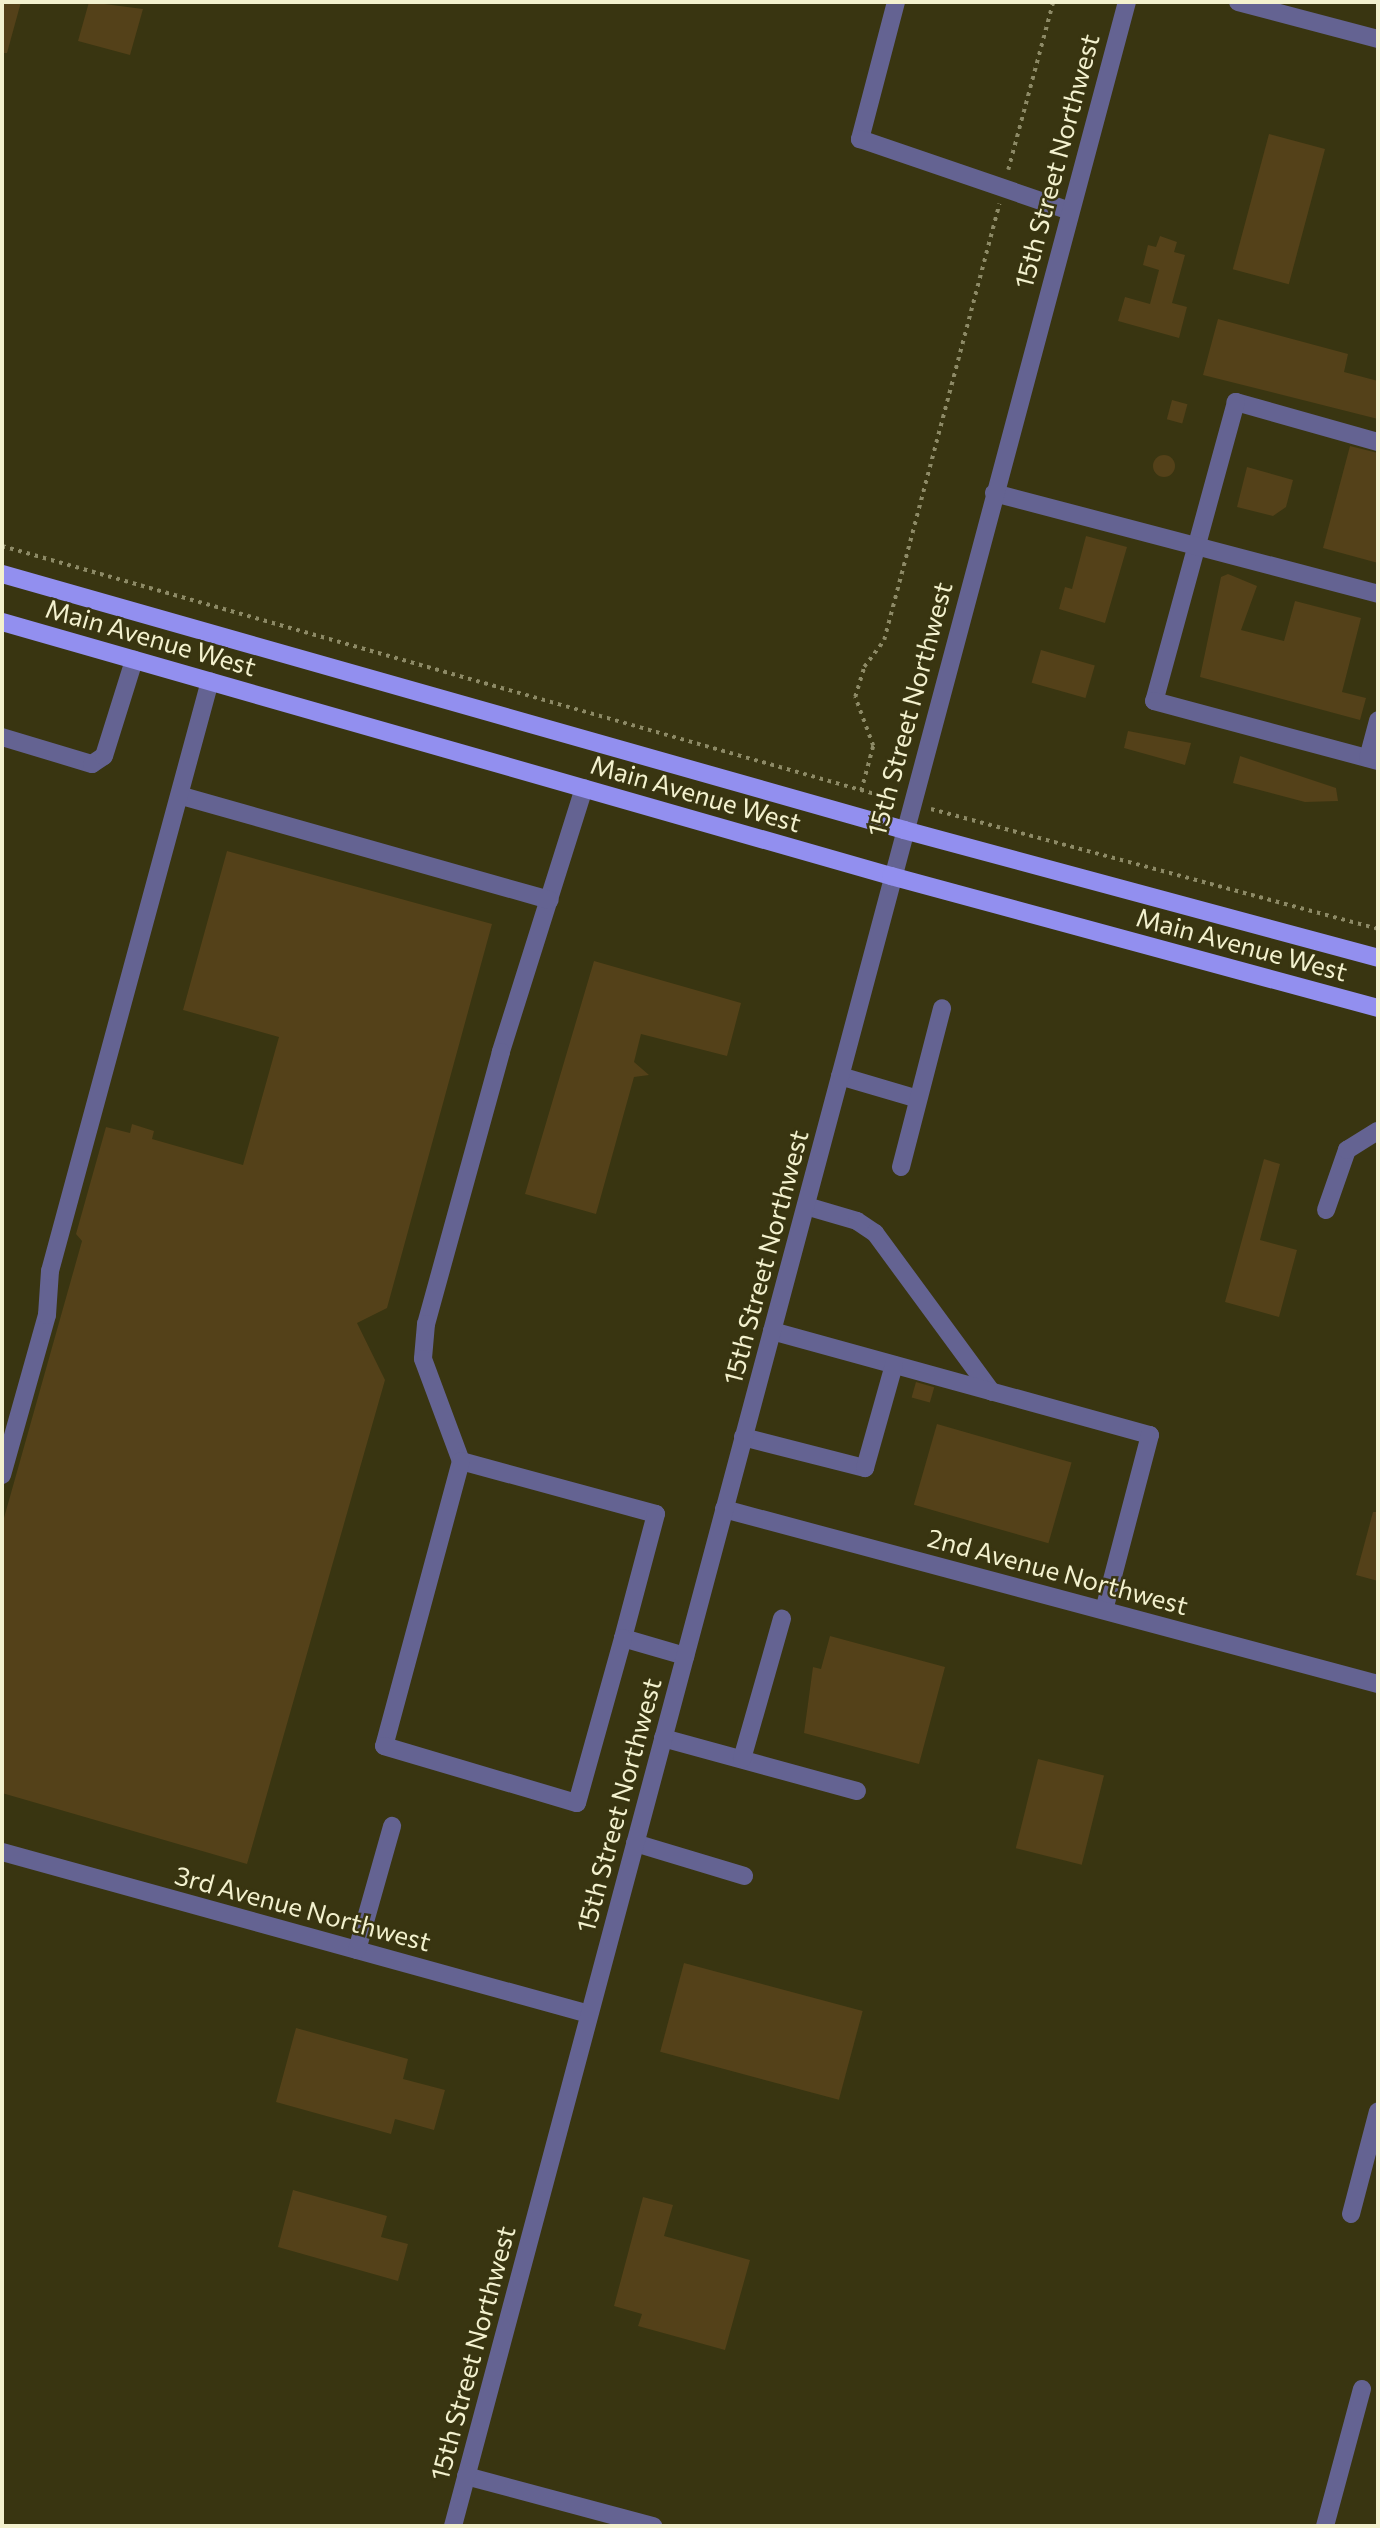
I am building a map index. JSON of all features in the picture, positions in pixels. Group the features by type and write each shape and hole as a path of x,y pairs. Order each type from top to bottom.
{"main road":[{"name":"Main Avenue West","path":"2,574 904,830 1378,958"},
{"name":"Main Avenue West","path":"2,622 891,876 1378,1008"}],"street":[{"path":"896,2 860,139 1002,192 1070,211"},
{"name":"15th Street Northwest","path":"453,2526 806,1206 993,493 1127,2"},
{"path":"1238,2 1378,39"},
{"path":"1378,442 1236,402 1154,701 1373,759 1378,720"},
{"path":"993,493 1197,544 1378,594"},
{"path":"2,737 92,764 104,756 134,660"},
{"path":"2,1475 47,1314 50,1271 182,796 210,681"},
{"path":"461,1461 656,1514 577,1803 384,1746 461,1461 423,1360 426,1324 501,1052 584,788"},
{"path":"182,796 550,900"},
{"path":"901,1167 942,1008"},
{"path":"840,1076 918,1099"},
{"path":"1326,1210 1347,1150 1378,1131"},
{"path":"806,1206 857,1221 875,1233 992,1392"},
{"path":"772,1331 1150,1435 1104,1611"},
{"path":"744,1437 865,1468 894,1365"},
{"name":"2nd Avenue Northwest","path":"724,1509 1378,1684"},
{"path":"742,1759 782,1619"},
{"path":"623,1638 685,1656"},
{"path":"663,1738 858,1791"},
{"path":"357,1950 391,1826"},
{"path":"635,1843 744,1876"},
{"name":"3rd Avenue Northwest","path":"2,1852 589,2014"},
{"path":"1351,2214 1378,2111"},
{"path":"1325,2526 1362,2389"},
{"path":"466,2476 602,2520 653,2526"}],"path":[{"path":"861,791 873,747 855,697 864,667 884,640 1053,2"},
{"path":"2,546 861,791 1378,929"}],"building":[{"path":"2,2 21,2 7,53 2,53"},
{"path":"89,2 143,9 130,55 78,41"},
{"path":"1269,134 1325,149 1289,284 1233,269"},
{"path":"1160,236 1177,242 1174,252 1185,255 1172,303 1187,307 1179,338 1118,321 1125,297 1150,304 1159,270 1143,265 1148,245 1156,247"},
{"path":"1218,319 1348,354 1344,372 1378,381 1378,419 1203,375"},
{"path":"1172,400 1187,404 1182,423 1167,419"},
{"path":"1350,446 1378,453 1378,563 1323,548"},
{"path":"1164,455 1172,458 1175,466 1172,474 1164,477 1156,474 1153,466 1156,458"},
{"path":"1247,467 1293,480 1286,507 1273,516 1237,507"},
{"path":"1086,536 1127,547 1105,623 1059,609 1065,587 1072,589"},
{"path":"1228,574 1257,586 1241,630 1284,641 1295,601 1361,618 1342,692 1366,698 1360,720 1200,677 1221,577"},
{"path":"1041,650 1095,665 1085,698 1032,683"},
{"path":"1128,731 1191,743 1185,765 1124,748"},
{"path":"1240,756 1336,788 1338,801 1305,802 1233,783"},
{"path":"227,851 492,924 387,1308 357,1323 385,1380 247,1864 2,1793 2,1525 82,1241 76,1234 106,1127 130,1133 132,1124 154,1131 152,1139 243,1165 279,1037 183,1010"},
{"path":"594,961 741,1003 727,1056 641,1034 634,1062 649,1075 634,1077 596,1214 525,1194"},
{"path":"1264,1159 1280,1164 1260,1240 1297,1250 1279,1317 1225,1302"},
{"path":"916,1382 934,1387 930,1403 912,1397"},
{"path":"937,1424 1072,1463 1048,1543 914,1505"},
{"path":"1373,1512 1378,1512 1378,1581 1356,1575"},
{"path":"830,1636 945,1667 919,1764 804,1733 813,1667 821,1669"},
{"path":"1038,1759 1104,1775 1082,1865 1016,1848"},
{"path":"684,1963 863,2011 839,2100 660,2052"},
{"path":"296,2028 408,2059 403,2079 445,2090 434,2130 395,2119 391,2134 276,2102"},
{"path":"293,2190 387,2216 381,2237 408,2244 398,2281 278,2247"},
{"path":"643,2197 673,2205 664,2236 750,2260 725,2350 638,2326 642,2314 614,2306"}]}
